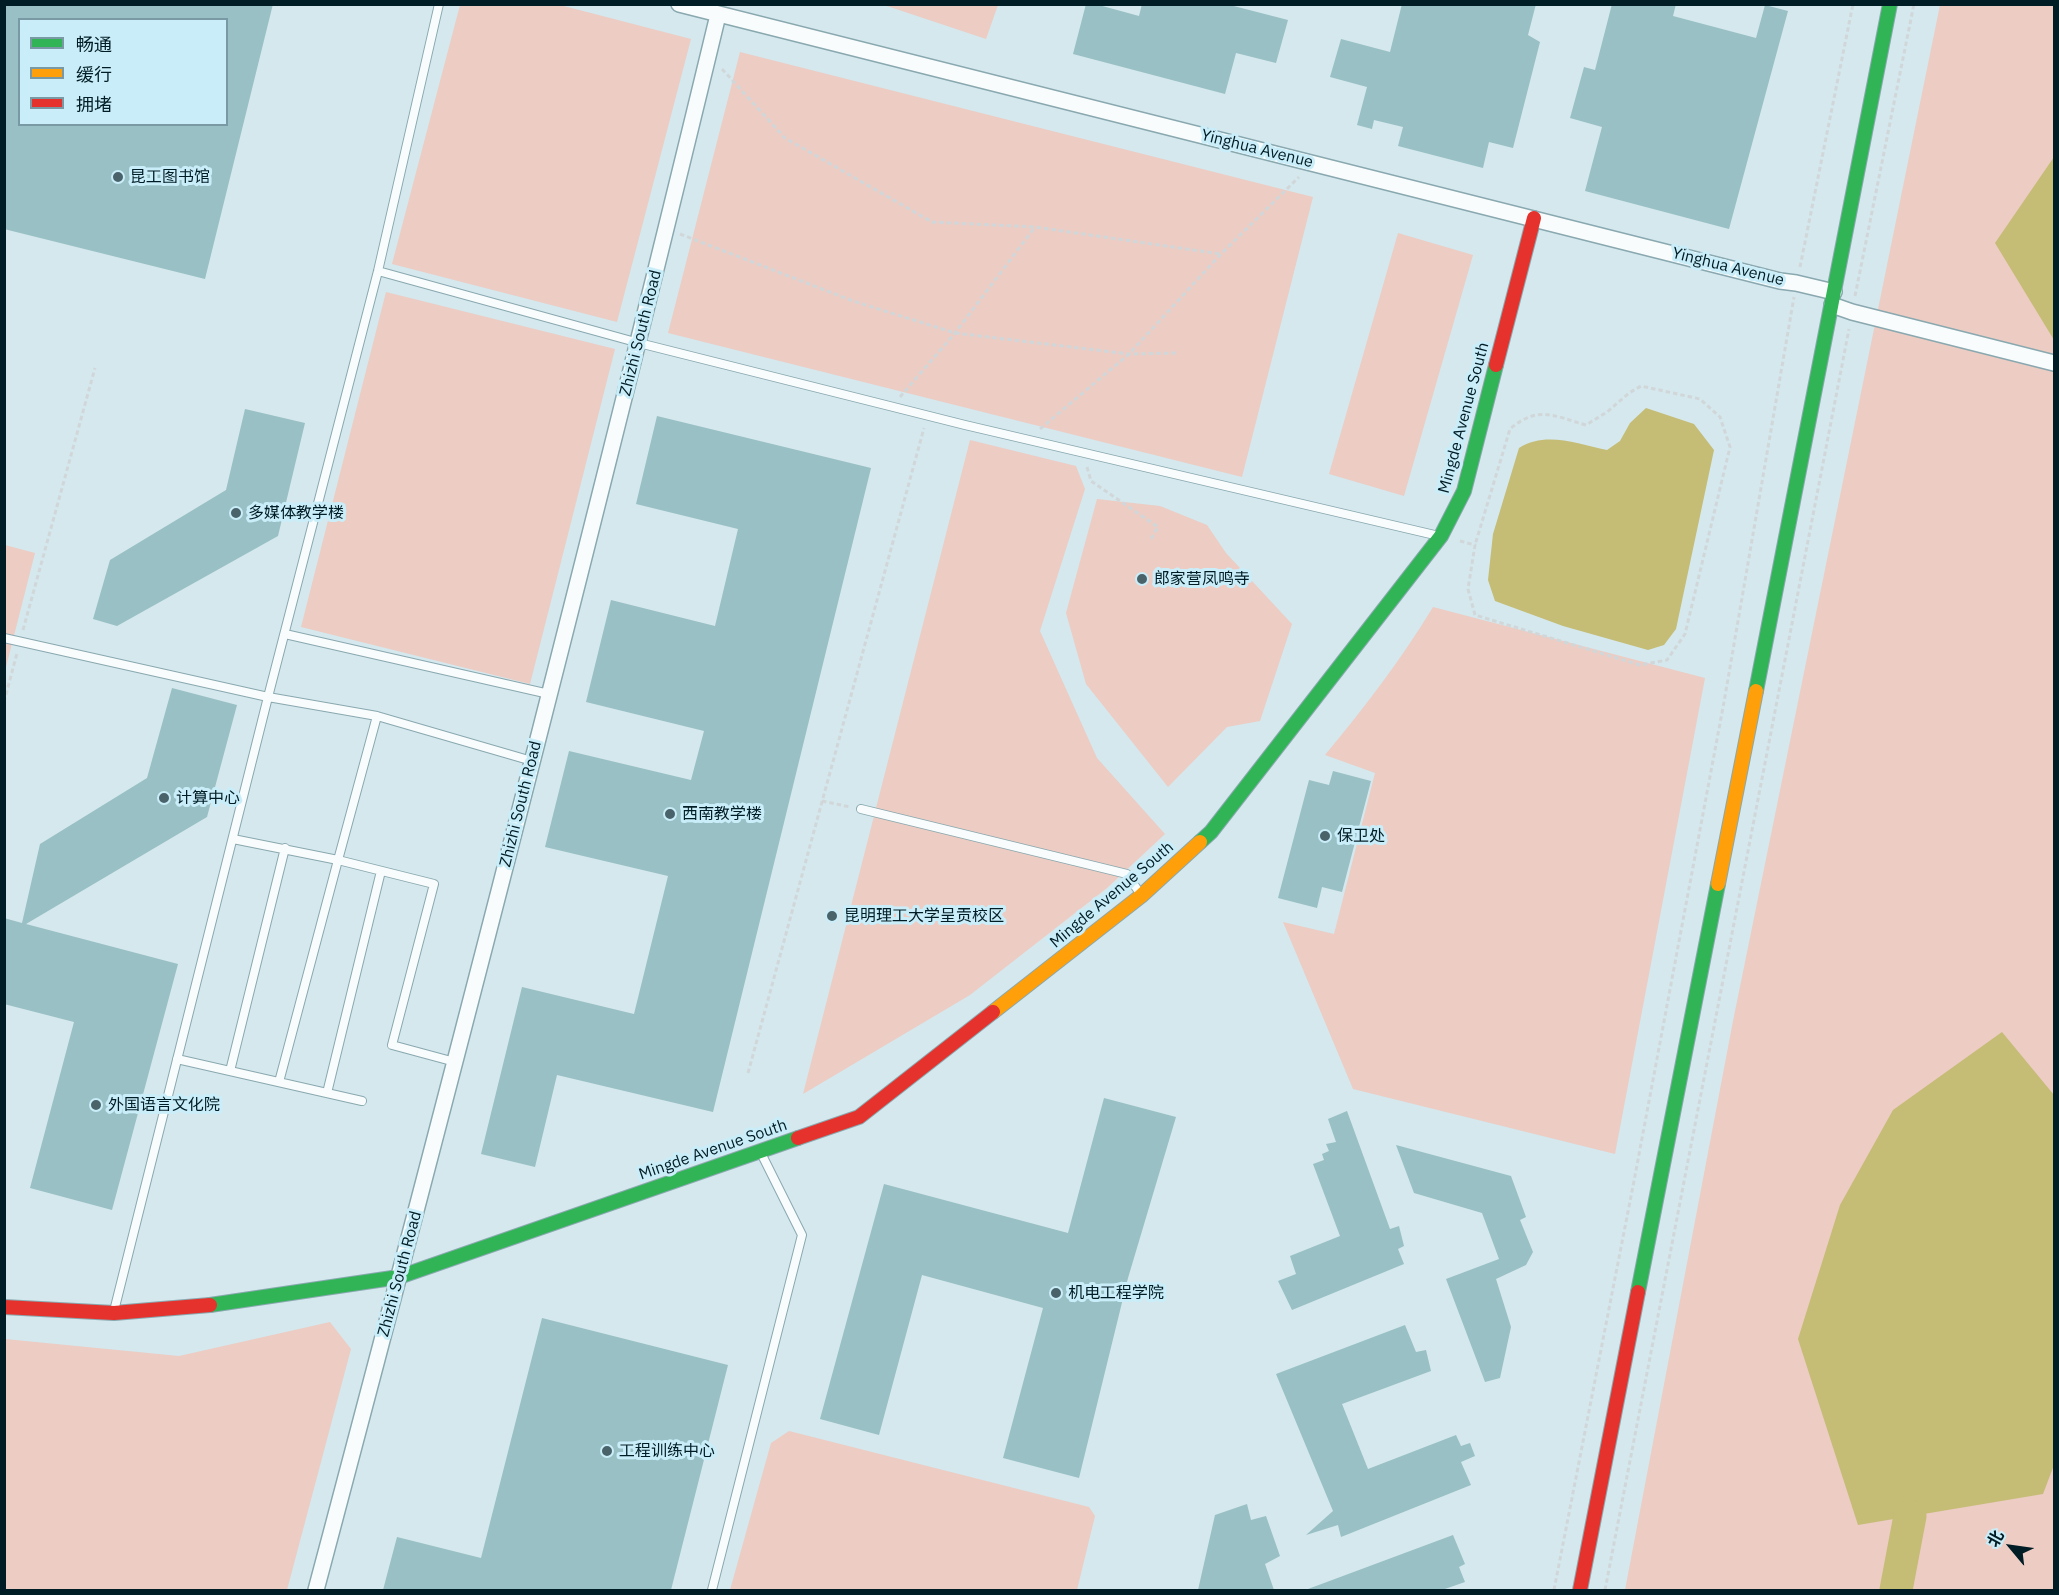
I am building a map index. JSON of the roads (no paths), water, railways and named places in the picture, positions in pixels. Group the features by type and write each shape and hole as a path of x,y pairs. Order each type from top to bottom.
{"street":[{"name":"Yinghua Avenue","path":"679,4 1780,281 1796,283 1833,299 1852,312 2055,363"},
{"path":"1580,1590 1890,4"},
{"name":"Zhizhi South Road","path":"316,1590 455,1062 639,343 718,15"},
{"name":"Mingde Avenue South","path":"4,1307 114,1312 188,1308 399,1277 859,1117 1141,896 1211,832 1441,536 1464,490 1534,218"}],"lane":[{"path":"114,1312 268,697 378,271 438,4"},
{"path":"378,271 639,343 1027,440 1441,536"},
{"path":"285,634 549,694"},
{"path":"4,638 268,697 377,716 532,761"},
{"path":"279,1082 377,716"},
{"path":"861,809 1127,874 1141,896"},
{"path":"233,839 285,848 434,884 392,1045 455,1062"},
{"path":"230,1071 285,848"},
{"path":"327,1093 381,871"},
{"path":"177,1059 362,1101"},
{"path":"712,1590 802,1235 760,1151"}],"waterway":[{"path":"1896,1590 1910,1516"}],"place":[{"name":"昆工图书馆","path":"118,177"},
{"name":"多媒体教学楼","path":"236,513"},
{"name":"郎家营凤鸣寺","path":"1142,579"},
{"name":"计算中心","path":"164,798"},
{"name":"西南教学楼","path":"670,814"},
{"name":"保卫处","path":"1325,836"},
{"name":"昆明理工大学呈贡校区","path":"832,916"},
{"name":"外国语言文化院","path":"96,1105"},
{"name":"机电工程学院","path":"1056,1293"},
{"name":"工程训练中心","path":"607,1451"}]}
